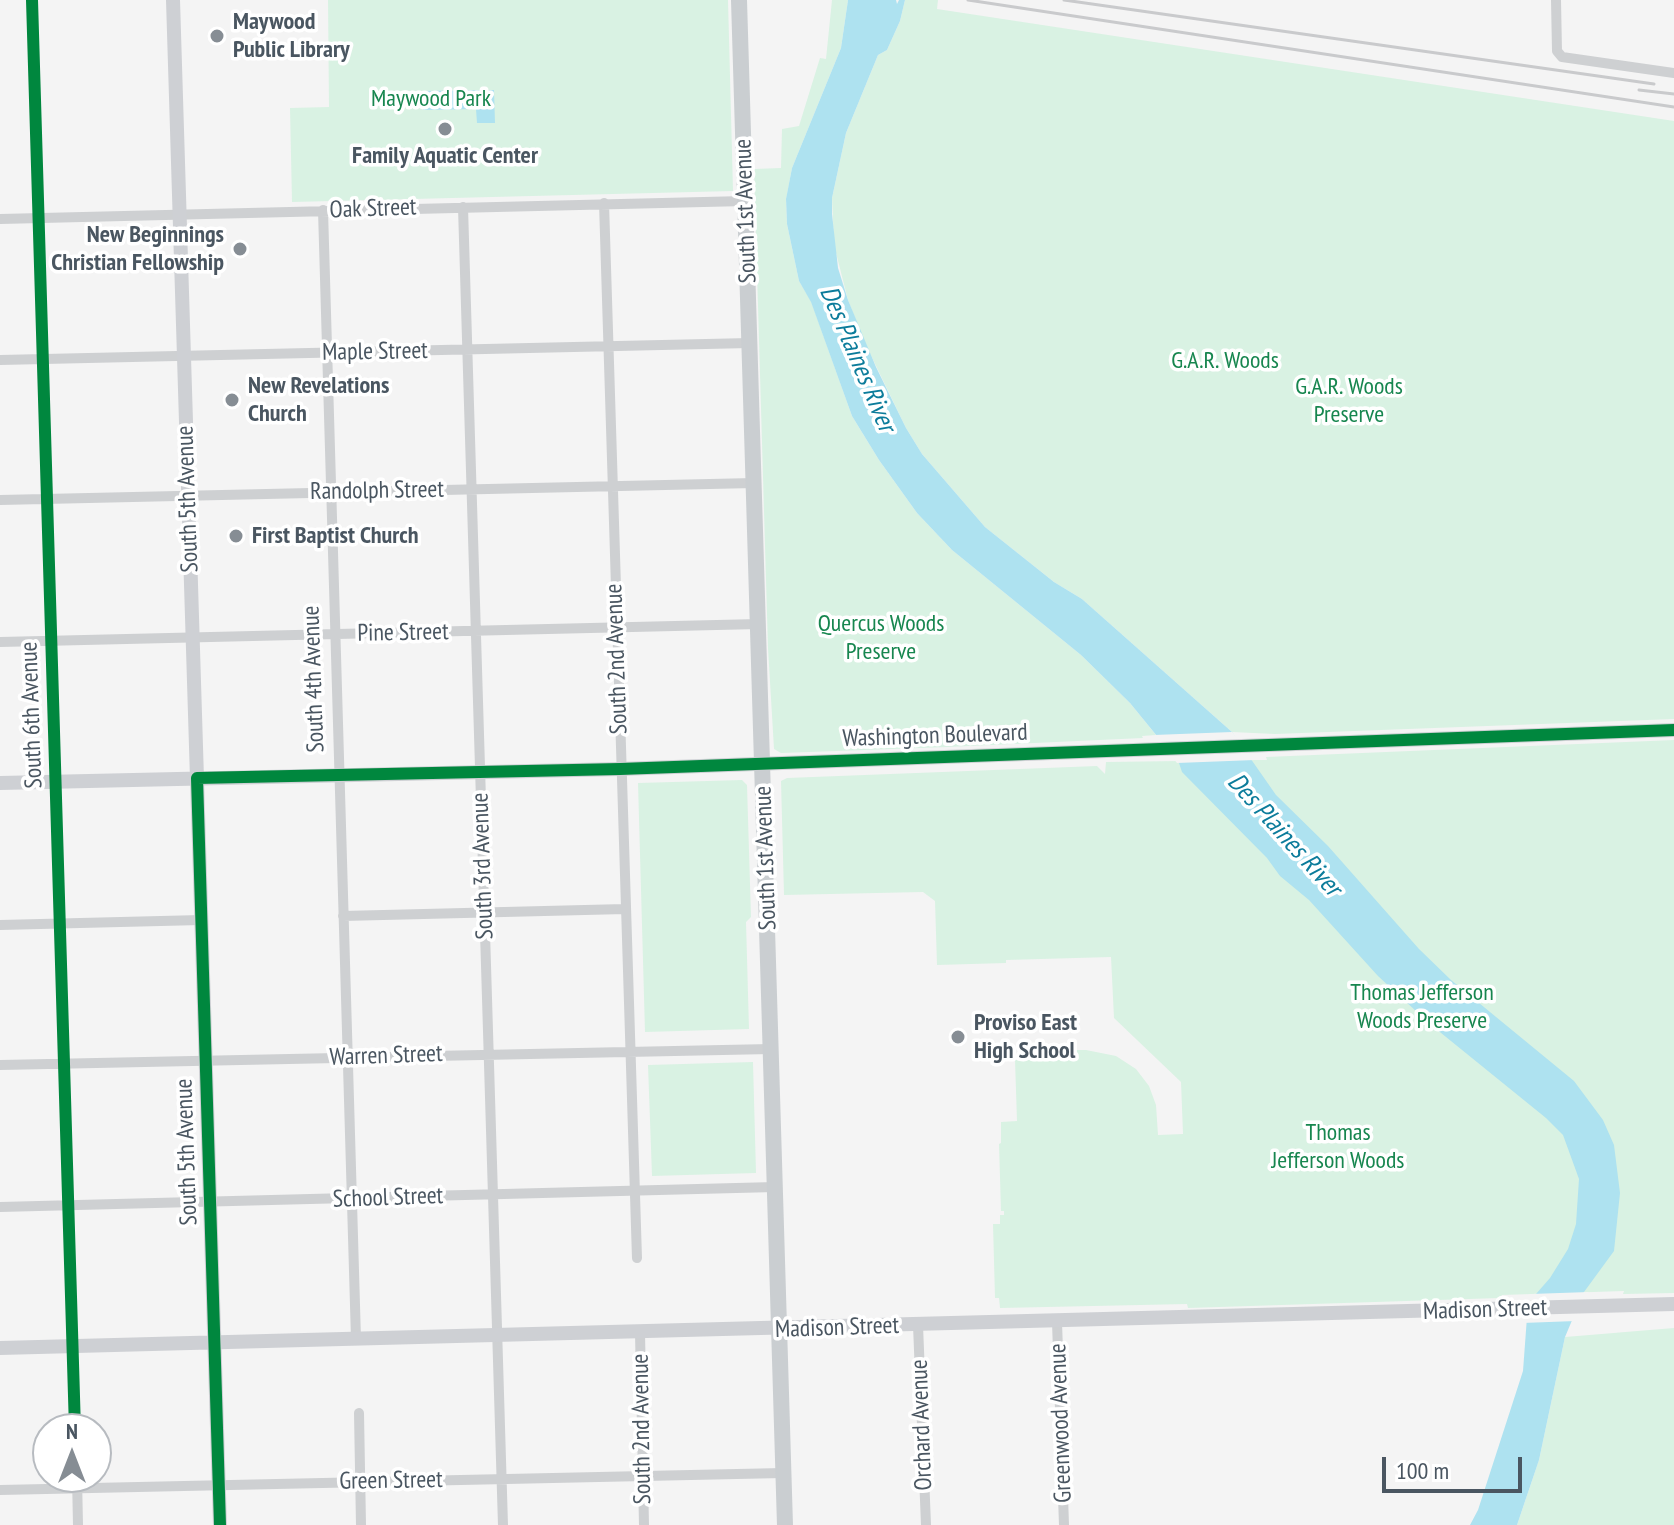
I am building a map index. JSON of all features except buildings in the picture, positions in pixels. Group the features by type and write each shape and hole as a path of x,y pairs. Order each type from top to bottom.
{"main road":[{"name":"South 1st Avenue","path":"739,0 785,1525"}],"street":[{"name":"South 6th Avenue","path":"32,0 75,1413"},
{"name":"South 5th Avenue","path":"173,0 220,1525"},
{"path":"1556,0 1558,54 1585,61 1674,73"},
{"name":"Oak Street","path":"0,219 745,201"},
{"name":"South 2nd Avenue","path":"604,203 637,1258"},
{"name":"South 3rd Avenue","path":"463,207 503,1525"},
{"name":"South 4th Avenue","path":"323,210 356,1339"},
{"name":"Maple Street","path":"0,360 750,343"},
{"name":"Randolph Street","path":"0,500 754,483"},
{"name":"Pine Street","path":"0,642 759,624"},
{"name":"Washington Boulevard","path":"0,783 620,769 1674,730"},
{"path":"343,916 625,909"},
{"path":"0,925 201,920"},
{"name":"Warren Street","path":"0,1065 771,1049"},
{"name":"School Street","path":"0,1207 775,1187"},
{"name":"Madison Street","path":"0,1348 1674,1304"},
{"name":"Greenwood Avenue","path":"1057,1322 1064,1525"},
{"name":"Orchard Avenue","path":"918,1325 926,1525"},
{"name":"South 2nd Avenue","path":"640,1333 644,1525"},
{"path":"359,1413 361,1525"},
{"name":"Green Street","path":"112,1483 219,1485 783,1473"},
{"name":"Green Street","path":"0,1490 32,1487"},
{"path":"77,1493 78,1525"}],"green space":[{"name":"Maywood Park","path":"328,0 728,0 733,191 292,202 290,108 329,107"},
{"name":"Quercus Woods Preserve","path":"832,0 848,0 841,48 792,168 786,200 787,224 799,281 811,301 852,416 917,513 952,550 1081,655 1130,703 1156,735 948,747 781,753 774,749 768,648 754,169 781,168 782,129 799,126 820,58 826,59"},
{"name":"G.A.R. Woods","path":"905,0 938,0 937,9 1674,121 1674,719 1275,734 1232,732 1082,599 1054,582 985,527 922,454 906,428 864,341 848,300 834,245 832,198 846,133 878,55 887,50 900,21"},
{"name":"Thomas Jefferson Woods Preserve","path":"1674,740 1674,1293 1623,1294 1624,1291 1188,1308 1187,1304 1000,1308 999,1298 995,1298 993,1224 1000,1224 1000,1215 1004,1215 1001,1211 1001,1122 1017,1121 1015,1060 1054,1058 1076,1050 1116,1056 1136,1069 1149,1086 1156,1105 1158,1135 1183,1134 1181,1082 1114,1018 1111,957 937,965 935,901 923,892 784,895 781,781 787,778 1097,766 1105,774 1106,762 1267,760 1266,757"},
{"path":"742,780 747,785 751,917 746,922 749,1029 645,1032 638,783"},
{"path":"753,1062 756,1173 652,1176 648,1065"},
{"path":"1674,1328 1674,1525 1517,1525 1539,1460 1565,1337"}],"water":[{"name":"Des Plaines River","path":"848,0 896,0 897,4 899,0 905,0 900,21 887,50 878,55 846,133 832,198 832,214 838,268 848,300 876,367 922,454 985,527 1054,582 1082,599 1232,732 1276,795 1328,846 1419,949 1451,980 1574,1081 1603,1120 1614,1145 1620,1193 1614,1251 1584,1292 1565,1337 1539,1460 1517,1525 1470,1525 1478,1510 1523,1371 1527,1317 1536,1294 1568,1249 1576,1224 1579,1179 1563,1135 1430,1024 1378,976 1309,900 1280,876 1267,858 1182,772 1179,763 1130,703 1081,655 952,550 917,513 879,460 852,416 811,302 799,281 787,224 786,199 792,168 841,48"},
{"path":"494,90 495,123 477,123 476,109 423,110 422,91"}],"pier":[{"path":"1232,732 1255,760 1177,763 1154,735"},
{"path":"1589,1292 1576,1321 1522,1323 1531,1294"}],"railway":[{"path":"968,0 1674,107"},
{"path":"1064,0 1654,84"},
{"path":"1639,90 1674,94"}],"cycle path":[{"path":"32,0 75,1413"},
{"path":"220,1525 197,778 620,769 1674,730"}],"place":[{"name":"Maywood Public Library","path":"217,36"},
{"name":"Family Aquatic Center","path":"445,129"},
{"name":"New Beginnings Christian Fellowship","path":"240,249"},
{"name":"New Revelations Church","path":"232,400"},
{"name":"First Baptist Church","path":"236,536"},
{"name":"Proviso East High School","path":"958,1037"}],"park label":[{"name":"G.A.R. Woods Preserve","path":"1349,401"},
{"name":"Thomas Jefferson Woods","path":"1338,1147"}]}
